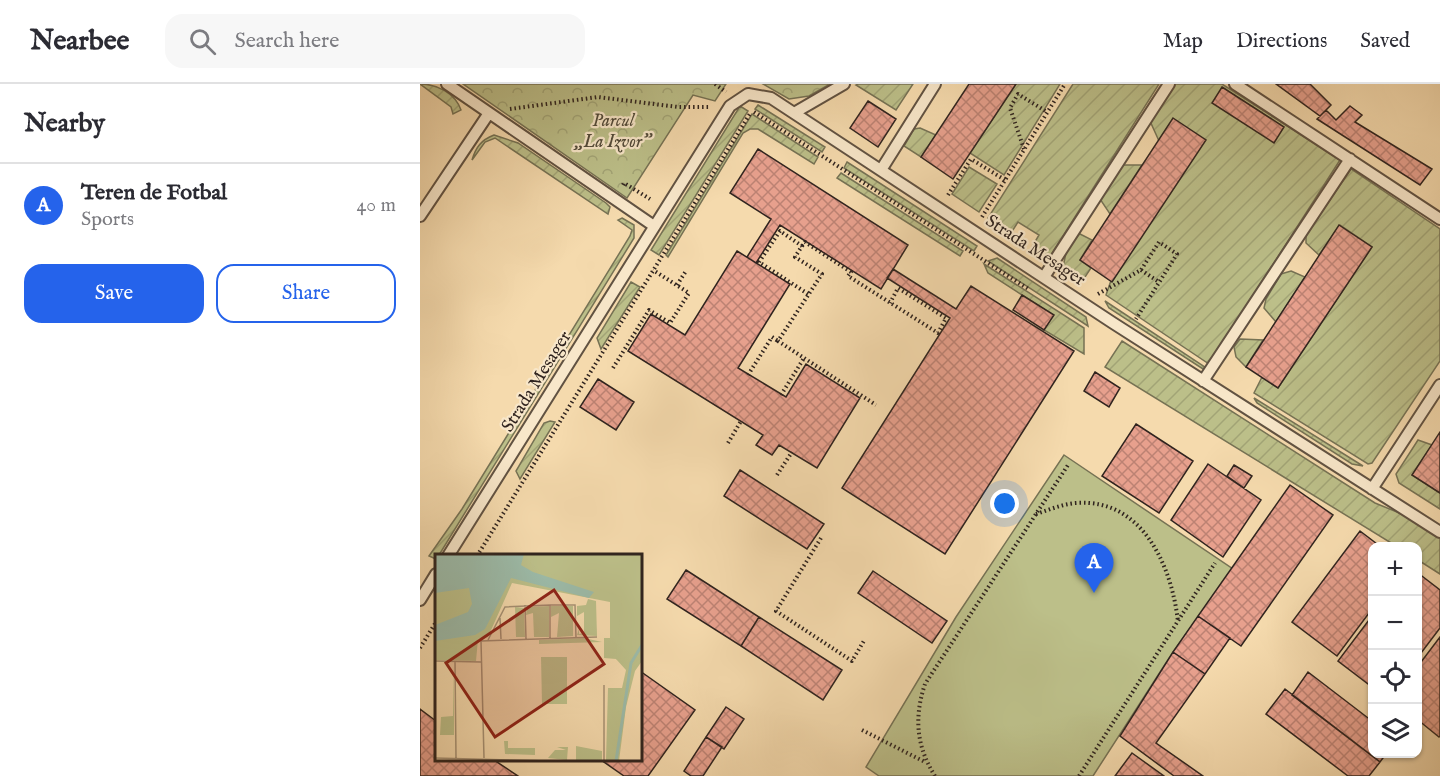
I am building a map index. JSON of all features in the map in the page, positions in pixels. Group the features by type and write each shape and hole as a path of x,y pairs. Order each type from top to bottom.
{"lane":[{"path":"447,84 654,226"},
{"path":"794,113 844,84"},
{"path":"881,170 935,84"},
{"path":"1044,277 1169,84"},
{"path":"1235,84 1440,219"},
{"path":"733,103 748,94 761,94"},
{"name":"Strada Mesager","path":"761,94 794,113 1203,381 1440,532"},
{"name":"Strada Mesager","path":"449,554 733,103"},
{"path":"420,216 489,113"},
{"path":"1203,381 1350,159"},
{"path":"1372,489 1440,385"},
{"path":"420,600 435,576"}],"path":[{"path":"982,217 1065,84"},
{"path":"478,554 761,94"},
{"path":"1024,150 1010,108 1018,94 1047,112"},
{"path":"489,113 557,101 598,97 678,107 733,103 752,110 1036,294"},
{"path":"948,195 971,159 1005,180"},
{"path":"802,246 780,231 759,262 808,294"},
{"path":"778,341 822,274 795,257 804,242 851,272 848,276 890,303 938,333 946,318 898,288 890,303"},
{"path":"1098,294 1141,270 1159,242 1177,254 1136,319"},
{"path":"613,368 650,310 670,323 689,293 654,270"},
{"path":"1141,270 1159,282"},
{"path":"677,285 686,271"},
{"path":"748,375 772,337 876,405"},
{"path":"781,395 804,358"},
{"path":"728,443 741,421"},
{"path":"777,475 792,452"},
{"path":"935,776 926,762 916,723 925,684 1068,465"},
{"path":"1035,515 1076,503 1097,504 1118,512 1138,525 1155,546 1168,570 1178,622"},
{"path":"820,538 776,611 852,662 866,639"},
{"path":"1079,776 1215,563"},
{"path":"420,648 435,624"},
{"path":"862,730 889,741 926,762"}],"green space":[{"path":"420,84 433,86 450,94 461,110 453,114 451,107"},
{"name":"Parcul „La Izvor”","path":"463,84 726,84 715,101 693,95 627,198"},
{"path":"763,84 830,84 809,96 789,99"},
{"path":"913,84 896,110 856,85"},
{"path":"1016,84 1060,84 1004,175 970,153"},
{"path":"1073,84 1159,84 1049,258 1032,247 1039,235 1018,222 1011,233 988,218"},
{"path":"1175,84 1222,84 1340,160 1209,364 1106,295 1159,141 1150,121"},
{"path":"758,105 825,147 822,152 755,109"},
{"path":"740,106 748,111 659,255 651,250"},
{"path":"752,114 818,157 814,164 758,129 750,129 743,133 668,257 666,255"},
{"path":"920,128 936,135 921,157 904,146 914,129"},
{"path":"494,135 518,143 606,203 610,207 608,214 495,138 485,142 472,160 480,144"},
{"path":"847,162 977,246 974,251 844,168"},
{"path":"1122,165 1142,165 1110,214 1100,199"},
{"path":"969,167 997,184 979,212 952,194"},
{"path":"1351,169 1440,229 1440,361 1372,463 1368,464 1254,393 1262,377 1278,388 1372,247 1340,225 1319,255 1306,243 1306,235"},
{"path":"841,173 963,251 960,256 837,178"},
{"path":"622,218 634,225 634,238 440,554 435,554 435,559 429,556 462,509 630,236 632,230 618,220"},
{"path":"1078,233 1092,240 1080,260 1091,268 1083,280 1063,267 1066,253"},
{"path":"997,258 1086,317 1088,326 988,261"},
{"path":"984,264 1084,328 1084,354 1044,330 1053,315 988,273"},
{"path":"1291,271 1305,277 1276,322 1264,308 1266,299 1281,274"},
{"path":"631,282 640,287 601,349 597,338"},
{"path":"1105,301 1205,367 1203,369 1109,308"},
{"path":"1240,339 1263,340 1246,367 1236,357 1234,347"},
{"path":"1122,341 1375,503 1414,519 1440,538 1440,574 1422,563 1422,542 1389,542 1105,367"},
{"path":"1254,398 1363,466 1352,464 1257,403"},
{"path":"555,422 520,479 516,471 544,423"},
{"path":"1418,440 1432,445 1412,475 1440,493 1440,509 1399,483 1396,474"},
{"path":"1064,455 1233,569 1173,652 1093,776 879,776 866,767 956,617"}],"building":[{"path":"969,84 1016,84 953,179 921,157"},
{"path":"1276,84 1310,84 1331,105 1320,116"},
{"path":"1222,87 1284,127 1274,143 1212,103"},
{"path":"868,101 896,119 878,147 850,128"},
{"path":"1350,106 1362,115 1355,122 1432,169 1420,185 1317,119 1326,110 1336,120"},
{"path":"1173,118 1206,140 1112,282 1080,260"},
{"path":"758,149 908,245 881,289 780,225 756,263 747,257 771,219 730,193"},
{"path":"1339,225 1372,247 1278,388 1246,367"},
{"path":"737,251 790,284 738,368 786,397 806,364 860,398 817,468 779,445 772,455 756,445 763,435 628,351 651,314 685,335"},
{"path":"893,269 956,309 971,286 1074,351 945,554 842,488 950,318 887,278"},
{"path":"1022,295 1054,315 1044,330 1013,310"},
{"path":"1095,372 1120,388 1109,407 1084,391"},
{"path":"598,379 634,402 616,430 580,407"},
{"path":"1136,424 1193,461 1159,513 1102,476"},
{"path":"1440,432 1440,493 1412,475"},
{"path":"1208,464 1261,500 1223,557 1171,520"},
{"path":"1234,465 1252,476 1244,488 1227,476"},
{"path":"740,470 824,524 807,549 724,496"},
{"path":"1290,485 1333,515 1241,646 1198,616"},
{"path":"1360,531 1374,542 1368,542 1368,614 1337,656 1292,622"},
{"path":"686,570 759,617 741,646 667,599"},
{"path":"873,571 947,621 932,643 858,593"},
{"path":"1422,576 1440,590 1440,628 1422,652"},
{"path":"1198,616 1230,638 1205,674 1173,652"},
{"path":"759,617 842,670 823,700 741,646"},
{"path":"1368,621 1368,684 1338,661"},
{"path":"1440,637 1439,737 1422,723 1422,661"},
{"path":"1173,652 1205,674 1156,743 1203,776 1174,776 1120,736"},
{"path":"642,672 695,710 648,776 624,776 602,761 642,761"},
{"path":"1308,672 1368,718 1368,753 1292,695"},
{"path":"1285,689 1368,753 1368,758 1375,758 1380,762 1369,776 1348,776 1266,714"},
{"path":"726,707 744,719 724,749 706,737"},
{"path":"420,709 435,720 435,761 496,761 518,776 420,776"},
{"path":"706,737 722,747 703,776 691,776 684,771"},
{"path":"1132,753 1164,776 1115,776"}],"place":[{"name":"Teren de Fotbal","path":"1094,593"}]}
